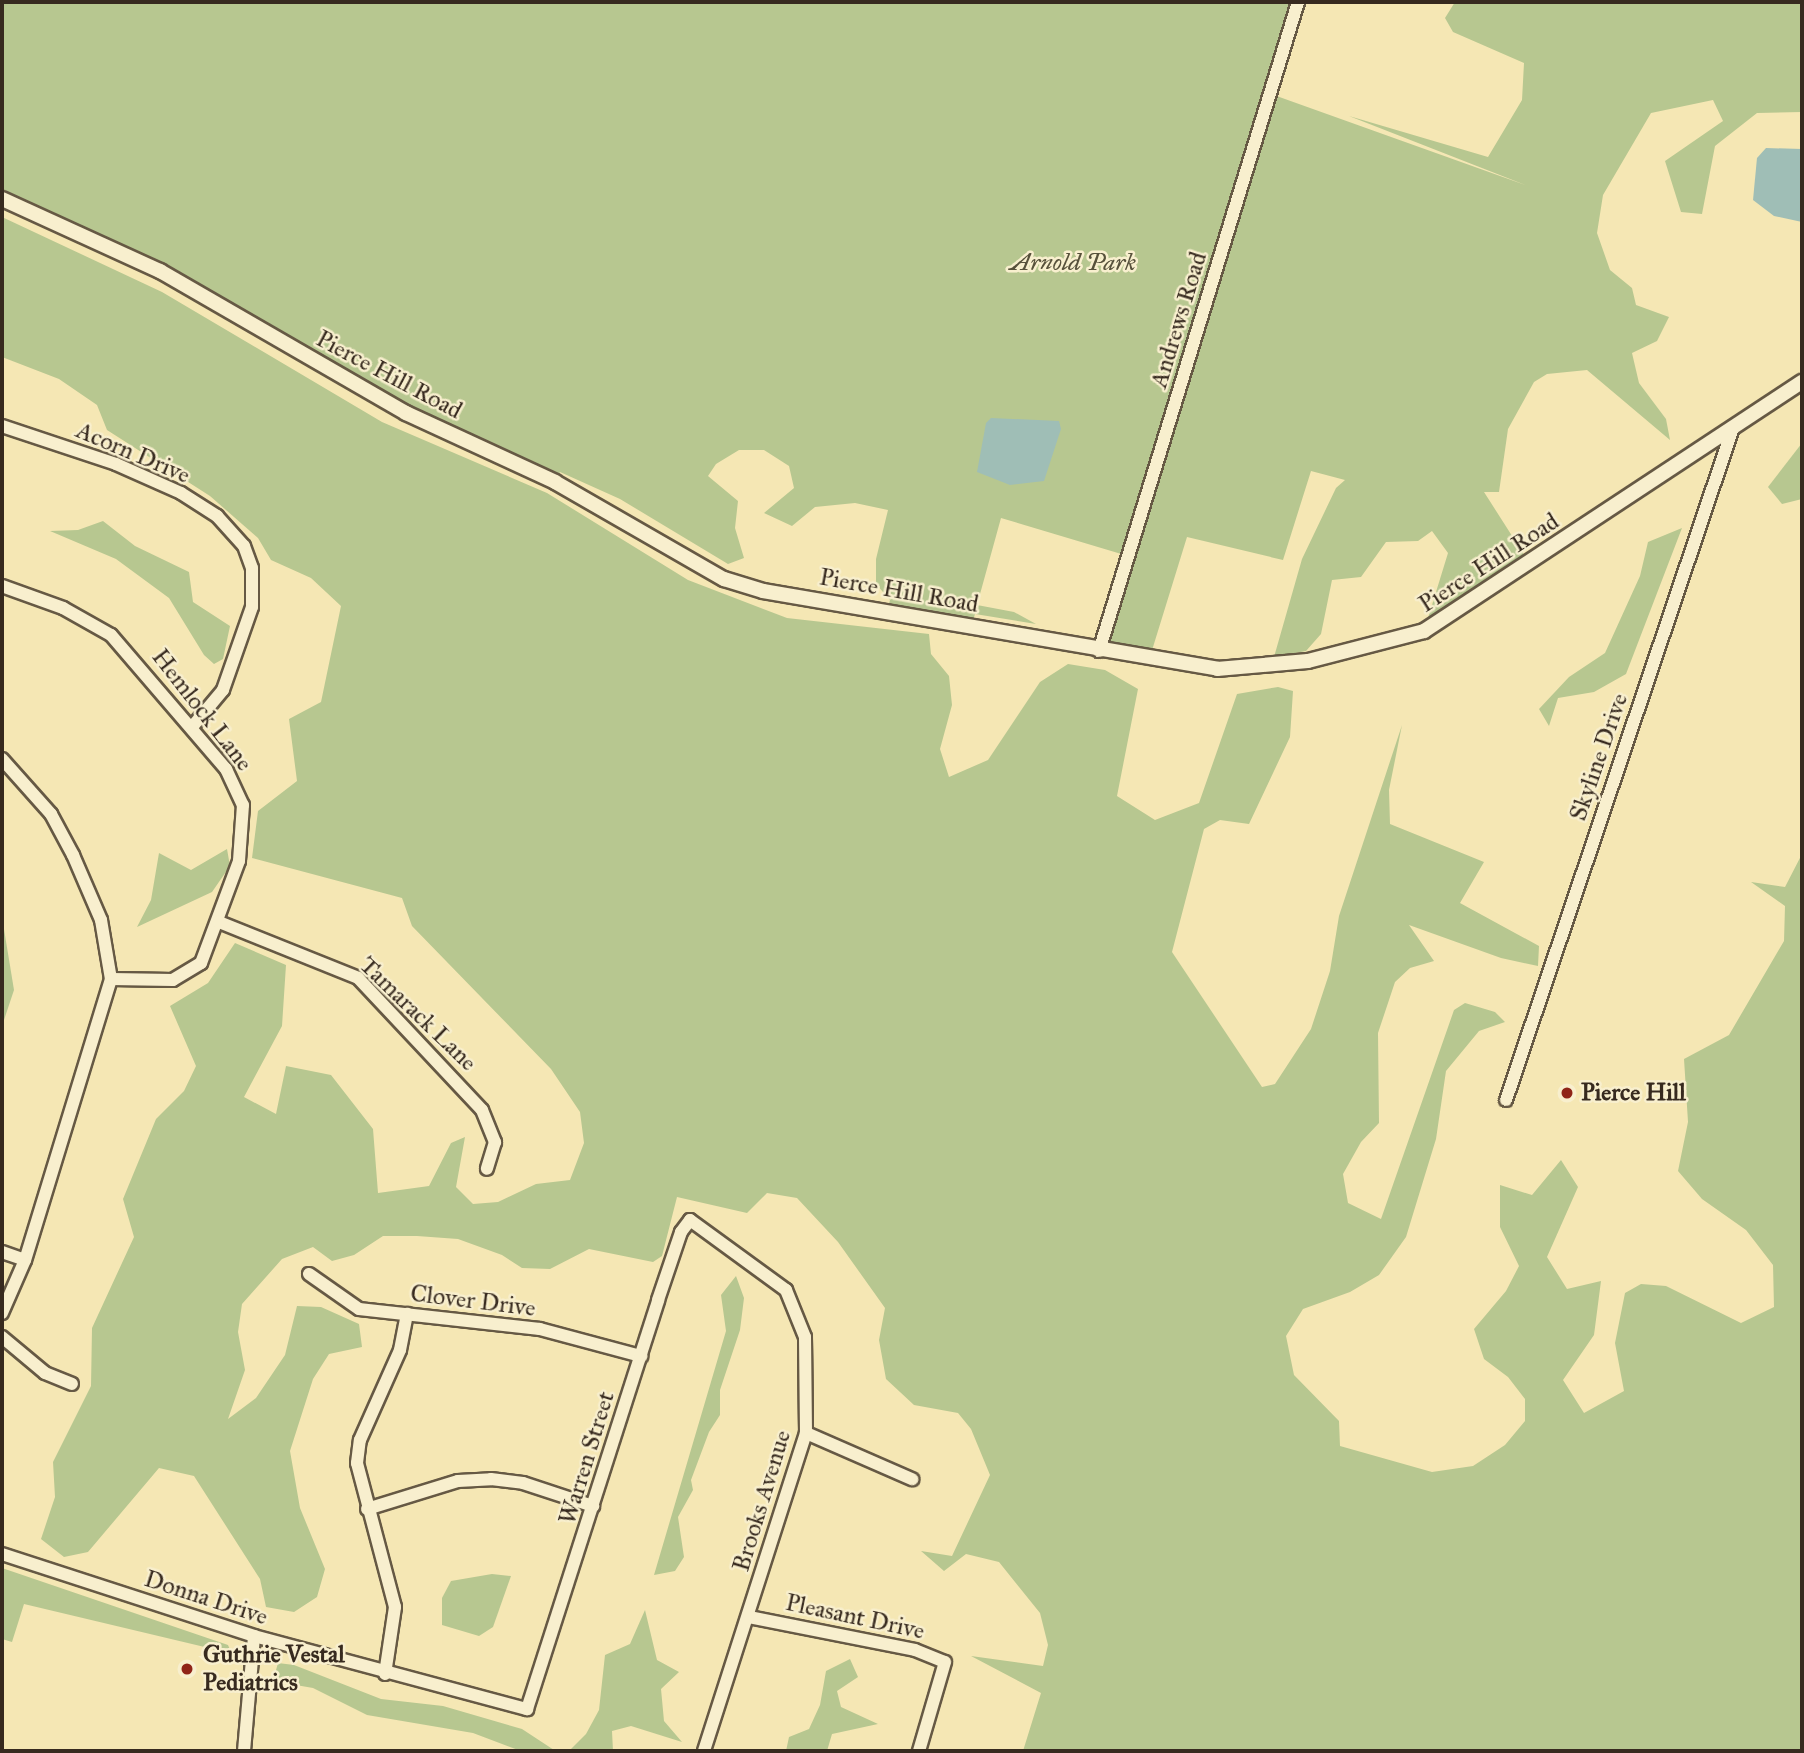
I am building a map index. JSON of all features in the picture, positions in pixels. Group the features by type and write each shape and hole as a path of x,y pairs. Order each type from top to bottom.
{"street":[{"name":"Andrews Road","path":"1099,650 1298,2"},
{"name":"Pierce Hill Road","path":"2,199 148,265 406,413 555,482 724,579 763,591 1204,668 1250,669 1374,647 1424,631 1802,382"},
{"name":"Acorn Drive","path":"2,426 116,464 172,488 217,516 244,546 252,568 252,607 223,690 192,727"},
{"name":"Skyline Drive","path":"1506,1100 1733,428"},
{"name":"Hemlock Lane","path":"2,586 63,608 111,635 226,769 243,805 239,861 207,954 188,973 153,982 111,979"},
{"path":"2,760 51,814 72,855 101,920 111,979 25,1260 2,1313"},
{"name":"Tamarack Lane","path":"219,922 358,978 482,1110 495,1142 487,1169"},
{"name":"Warren Street","path":"520,1710 527,1709 533,1699 681,1233 686,1222 694,1221"},
{"name":"Brooks Avenue","path":"694,1221 770,1274 799,1313 805,1337 806,1433 704,1751"},
{"path":"2,1252 25,1260"},
{"name":"Clover Drive","path":"309,1274 359,1309 540,1329 641,1356"},
{"path":"385,1674 395,1606 367,1509 358,1463 360,1440 395,1367 407,1314"},
{"path":"2,1337 45,1373 72,1384"},
{"path":"806,1433 912,1479"},
{"path":"367,1509 458,1481 491,1479 523,1483 593,1506"},
{"name":"Donna Drive","path":"2,1554 254,1636 520,1710"},
{"name":"Pleasant Drive","path":"749,1617 935,1656 946,1668 919,1751"},
{"path":"244,1751 254,1636"}],"green space":[{"name":"Arnold Park","path":"2,2 1298,2 1271,94 1528,186 1349,116 1488,157 1522,100 1524,63 1453,32 1445,18 1455,2 1802,2 1802,112 1757,113 1715,146 1702,214 1681,212 1665,161 1723,121 1713,100 1651,113 1603,195 1597,233 1610,270 1632,288 1636,305 1669,317 1657,341 1632,353 1639,383 1666,419 1670,440 1587,370 1547,374 1534,382 1508,429 1499,492 1484,492 1530,564 1424,631 1448,553 1432,531 1418,541 1386,542 1361,577 1332,580 1321,634 1306,651 1274,657 1302,559 1336,488 1345,480 1311,471 1283,560 1187,537 1149,660 1099,651 1128,556 1001,518 977,605 1014,612 1036,624 975,614 971,627 887,611 890,600 876,584 876,559 888,510 855,503 815,507 792,526 764,513 794,488 789,466 764,450 739,450 716,464 708,476 738,501 735,528 744,558 728,564 620,499 560,472 555,482 406,413 160,271 2,199"},
{"path":"2,217 162,292 382,422 547,493 688,580 787,618 929,634 931,654 949,676 952,705 940,749 949,777 988,760 1040,682 1068,664 1105,670 1138,689 1117,796 1155,820 1199,803 1237,694 1278,687 1293,691 1290,737 1249,824 1220,820 1204,829 1172,952 1262,1087 1275,1084 1311,1029 1330,971 1339,916 1402,725 1389,790 1390,824 1484,862 1460,903 1539,946 1538,966 1501,958 1409,925 1434,961 1410,968 1395,982 1378,1033 1379,1123 1361,1142 1343,1174 1348,1203 1381,1219 1454,1010 1465,1003 1495,1012 1505,1022 1479,1031 1446,1071 1436,1139 1406,1237 1379,1275 1350,1292 1303,1309 1286,1336 1294,1375 1339,1421 1340,1446 1432,1472 1473,1466 1505,1445 1525,1421 1525,1399 1508,1377 1484,1359 1474,1329 1506,1291 1519,1266 1500,1227 1500,1185 1532,1195 1561,1160 1578,1187 1547,1257 1567,1289 1601,1281 1594,1335 1563,1380 1584,1413 1624,1391 1615,1343 1625,1293 1641,1284 1666,1286 1741,1323 1774,1307 1773,1265 1746,1230 1702,1199 1678,1171 1688,1122 1684,1059 1729,1035 1784,941 1785,906 1751,882 1785,887 1802,854 1802,1751 1023,1751 1041,1693 971,1656 1043,1666 1048,1645 1040,1613 999,1562 966,1554 944,1571 921,1551 952,1556 990,1475 971,1429 958,1413 914,1405 886,1379 879,1340 885,1308 838,1242 797,1198 767,1193 747,1213 677,1197 662,1256 653,1262 589,1249 550,1269 522,1268 502,1255 458,1239 417,1236 383,1236 354,1255 332,1261 313,1247 282,1259 242,1304 238,1332 245,1370 228,1419 256,1398 285,1355 297,1306 321,1307 359,1324 362,1347 329,1354 313,1379 290,1451 300,1508 325,1569 317,1597 294,1612 266,1607 260,1579 194,1476 159,1468 88,1552 64,1557 41,1539 55,1497 53,1462 91,1386 92,1328 134,1237 123,1199 156,1119 184,1091 196,1066 170,1006 208,983 235,943 286,965 282,1026 244,1097 276,1114 286,1066 331,1075 373,1129 378,1193 429,1186 451,1143 465,1137 456,1187 473,1204 498,1202 536,1184 570,1180 584,1143 580,1112 551,1069 412,926 402,898 252,858 258,811 297,781 289,719 321,702 341,606 311,578 271,560 258,538 210,496 107,430 97,405 59,379 2,357"},
{"path":"1802,443 1802,499 1782,504 1768,487"},
{"path":"103,521 135,546 189,572 193,602 230,626 223,659 214,664 204,655 169,598 116,559 50,531 78,530"},
{"path":"1682,528 1626,674 1594,692 1558,698 1549,726 1539,709 1569,677 1605,653 1640,576 1648,542"},
{"path":"227,849 230,866 212,892 137,927 151,900 159,853 191,870"},
{"path":"2,917 14,990 2,1026"},
{"path":"736,1276 744,1298 740,1330 720,1390 720,1415 709,1432 691,1480 693,1490 678,1517 684,1557 675,1571 654,1575 726,1331 721,1295"},
{"path":"2,1568 228,1645 235,1662 226,1664 213,1649 24,1604 12,1642 2,1639"},
{"path":"492,1574 511,1576 493,1627 479,1636 442,1625 442,1598 451,1581"},
{"path":"645,1610 657,1660 679,1672 661,1689 664,1721 682,1742 631,1726 612,1731 613,1751 569,1751 586,1734 599,1710 605,1655 630,1644"},
{"path":"850,1659 858,1677 837,1691 841,1707 878,1724 832,1734 827,1751 786,1751 789,1737 809,1729 820,1705 826,1671"},
{"path":"278,1663 294,1665 381,1699 443,1706 522,1729 554,1750 564,1751 521,1751 473,1733 367,1715 313,1688 273,1681"}],"water":[{"path":"1766,148 1802,149 1802,222 1774,216 1753,200 1757,158"},
{"path":"991,418 1059,421 1061,429 1044,481 1010,485 977,472 986,423"}],"place":[{"name":"Pierce Hill","path":"1567,1093"},
{"name":"Guthrie Vestal Pediatrics","path":"187,1669"}]}
